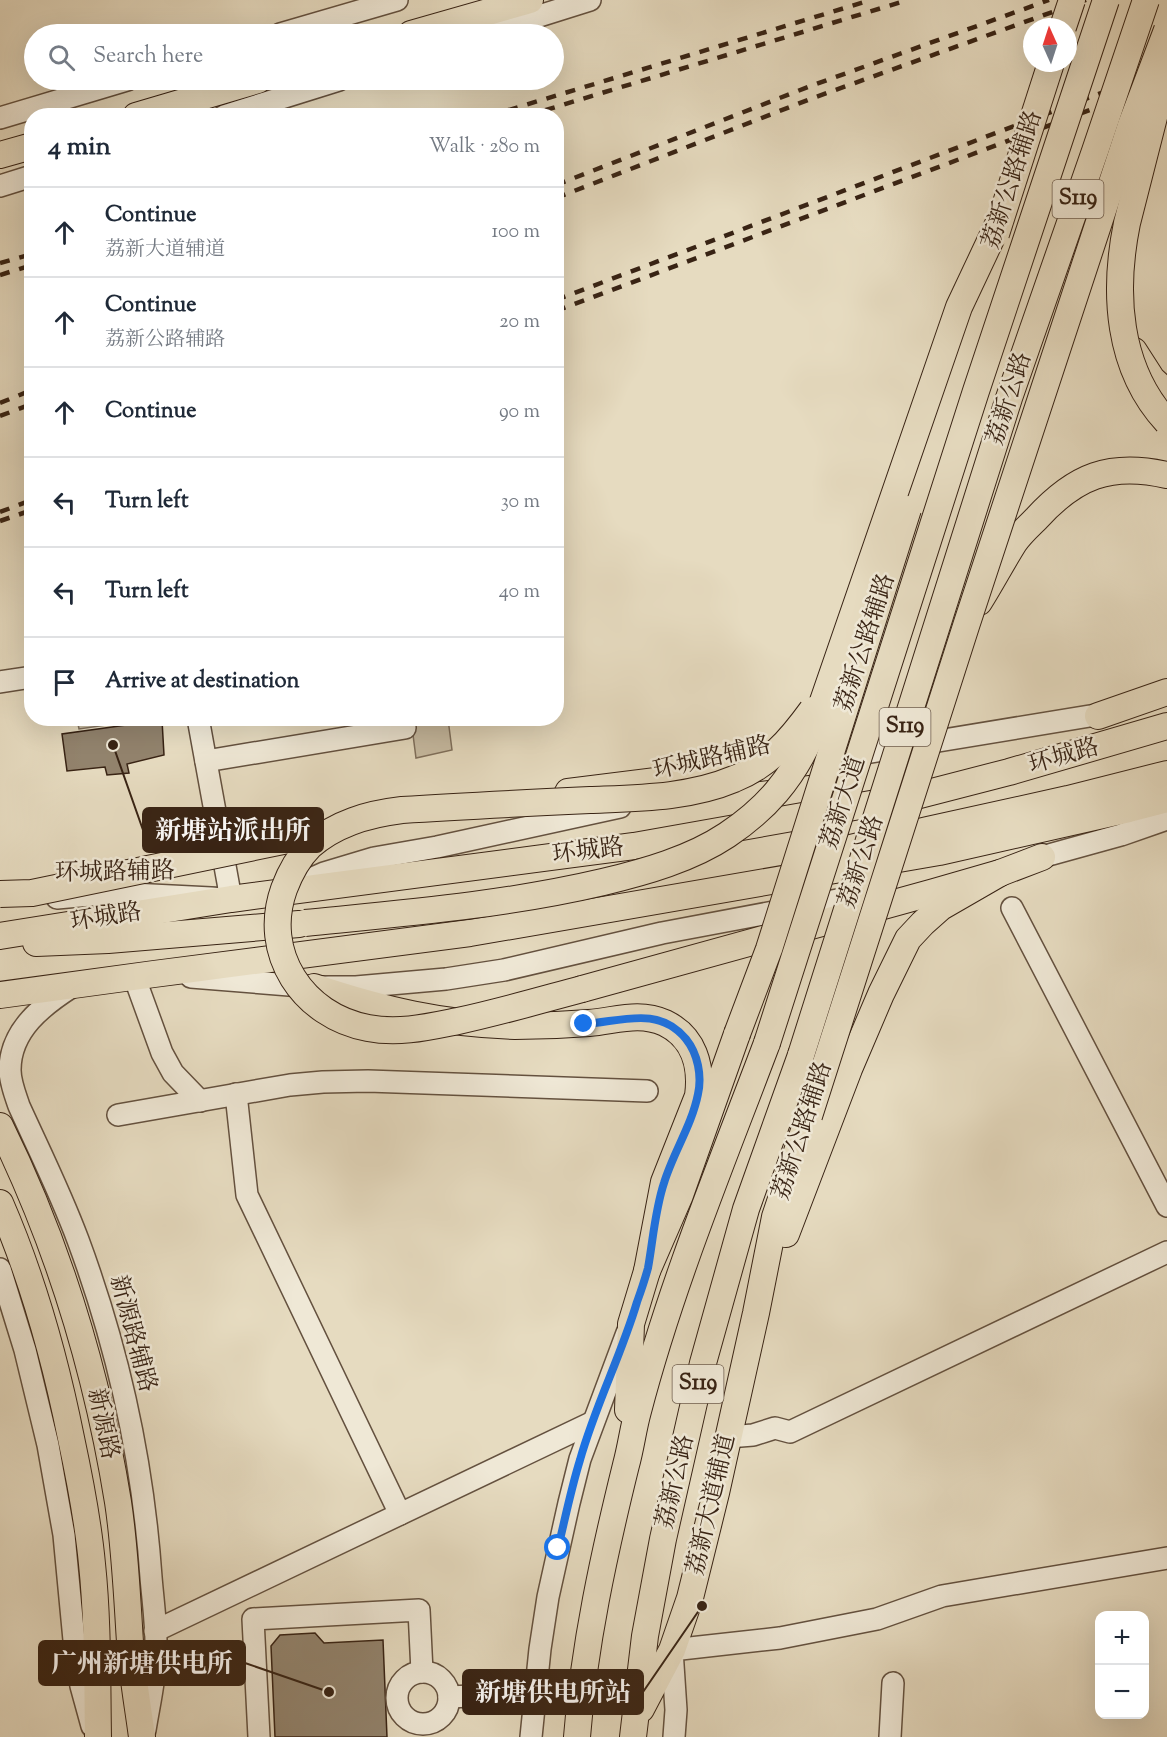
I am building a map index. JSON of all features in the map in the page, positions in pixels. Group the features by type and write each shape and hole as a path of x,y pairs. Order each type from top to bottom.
{"main road":[{"path":"446,24 531,0"},
{"path":"1066,18 1072,0"},
{"name":"荔新公路","path":"976,391 1106,0"},
{"name":"荔新公路","path":"633,1730 645,1636 663,1539 703,1363 746,1209 801,1055 1009,398 1146,0"},
{"name":"荔新公路辅路","path":"756,1313 775,1217 1131,125 1167,30"},
{"path":"1167,67 1122,246 1119,295 1121,322 1138,382 1167,422"},
{"name":"荔新公路辅路","path":"627,1464 631,1324 647,1271 680,1195 769,949 1048,72"},
{"path":"163,108 224,90"},
{"path":"0,155 24,148"},
{"path":"0,944 108,940 305,924 531,898 628,875 670,862 704,848 747,821 780,789 793,772 811,736 959,307 1000,220"},
{"path":"1121,322 1139,361 1152,379 1167,393"},
{"name":"荔新大道","path":"715,1177 767,1043 976,391"},
{"path":"967,623 1015,541 1053,500 1086,478 1109,472 1134,470 1167,475"},
{"path":"829,682 789,740 757,768 734,780 707,788 654,797 427,808 380,813 339,827 324,835 299,859 282,897 278,921 279,946 292,977 304,994 330,1015 367,1028 404,1031 486,1015 582,989 1000,873 1042,857"},
{"path":"1098,716 1167,692"},
{"name":"环城路","path":"0,936 231,899 634,846 916,796 1009,772 1167,726"},
{"path":"0,894 32,893 288,840 493,802 815,761"},
{"path":"704,893 817,855 1068,799 1167,774"},
{"path":"0,995 470,933 939,852 1167,799"},
{"path":"756,1313 849,1069 881,994 908,939 941,907 1000,873"},
{"path":"314,987 388,1010 461,1023 551,1026 635,1017 650,1018 676,1030 686,1039 694,1052 700,1081 698,1096 664,1182 647,1271"},
{"path":"715,1177 737,1034"},
{"name":"新源路","path":"0,1126 39,1212 62,1274 84,1346 101,1415 118,1503 130,1646 143,1737"},
{"name":"S119","path":"577,1737 593,1613 637,1413 715,1177"},
{"name":"新源路","path":"0,1203 30,1281 51,1348 85,1506 92,1565 97,1644 97,1737"},
{"name":"荔新大道辅道","path":"633,1730 672,1650 690,1598 756,1313"}],"street":[{"path":"314,24 397,0"},
{"path":"514,24 590,0"},
{"path":"33,108 94,90"},
{"path":"250,108 307,90"},
{"path":"0,118 24,111"},
{"path":"0,186 24,178"},
{"path":"0,682 24,678"},
{"name":"环城路辅路","path":"275,894 324,873 374,858 437,847 678,794 815,761 1098,716 1167,701"},
{"path":"199,726 231,899"},
{"path":"206,761 405,728 405,726"},
{"path":"200,1101 173,1073 162,1053 149,1023 144,975 314,987 356,987 504,970 662,933 947,880 1042,857 1121,835 1167,819"},
{"name":"环城路辅路","path":"0,906 112,893 231,899"},
{"path":"1012,908 1167,1206"},
{"name":"新源路辅路","path":"76,984 52,999 28,1022 16,1044 10,1069 19,1106 77,1238 104,1315 131,1429 149,1543 156,1654 143,1737"},
{"path":"118,1115 290,1085 323,1082 356,1081 647,1091"},
{"path":"236,1094 246,1195 400,1514"},
{"path":"728,1437 753,1435 775,1428 790,1432 1167,1252"},
{"path":"0,1269 25,1350 48,1444 64,1535 76,1660 81,1686 97,1737"},
{"path":"531,1737 548,1597 556,1558 580,1459 631,1324"},
{"path":"155,1631 593,1422"},
{"path":"674,1737 676,1710 672,1650 780,1638 877,1619 942,1596 1167,1558"},
{"path":"259,1737 253,1619 418,1610 422,1672"},
{"path":"422,1672 430,1673 443,1681 449,1696 448,1705 440,1718 425,1731 402,1715 396,1699 400,1683 414,1673 422,1672"},
{"path":"890,1737 893,1683"},
{"path":"449,1696 535,1693"}],"shaded area":[{"path":"78,726 100,726 79,729"},
{"path":"412,726 449,726 452,750 416,758"}],"building":[{"path":"119,726 162,726 164,755 127,764 129,773 107,775 105,767 67,771 62,734"},
{"path":"315,1633 324,1643 383,1640 387,1737 275,1737 271,1646 280,1635"}],"railway":[{"path":"515,108 871,0"},
{"path":"552,108 908,0"},
{"path":"564,182 808,87 1049,0"},
{"path":"564,195 813,98 1086,0"},
{"path":"564,297 1167,68"},
{"path":"564,308 1167,81"},
{"path":"0,263 24,256"},
{"path":"0,275 24,268"},
{"path":"0,403 24,393"},
{"path":"0,416 24,407"},
{"path":"0,512 24,503"},
{"path":"0,521 24,513"}],"place":[{"name":"新塘站派出所","path":"113,745"},
{"name":"新塘供电所站","path":"702,1606"},
{"name":"广州新塘供电所","path":"329,1692"}],"route":[{"path":"558,1548 580,1459 631,1324 647,1271 664,1182 693,1111 700,1081 694,1052 686,1039 664,1023 650,1018 635,1017 584,1024"}]}
